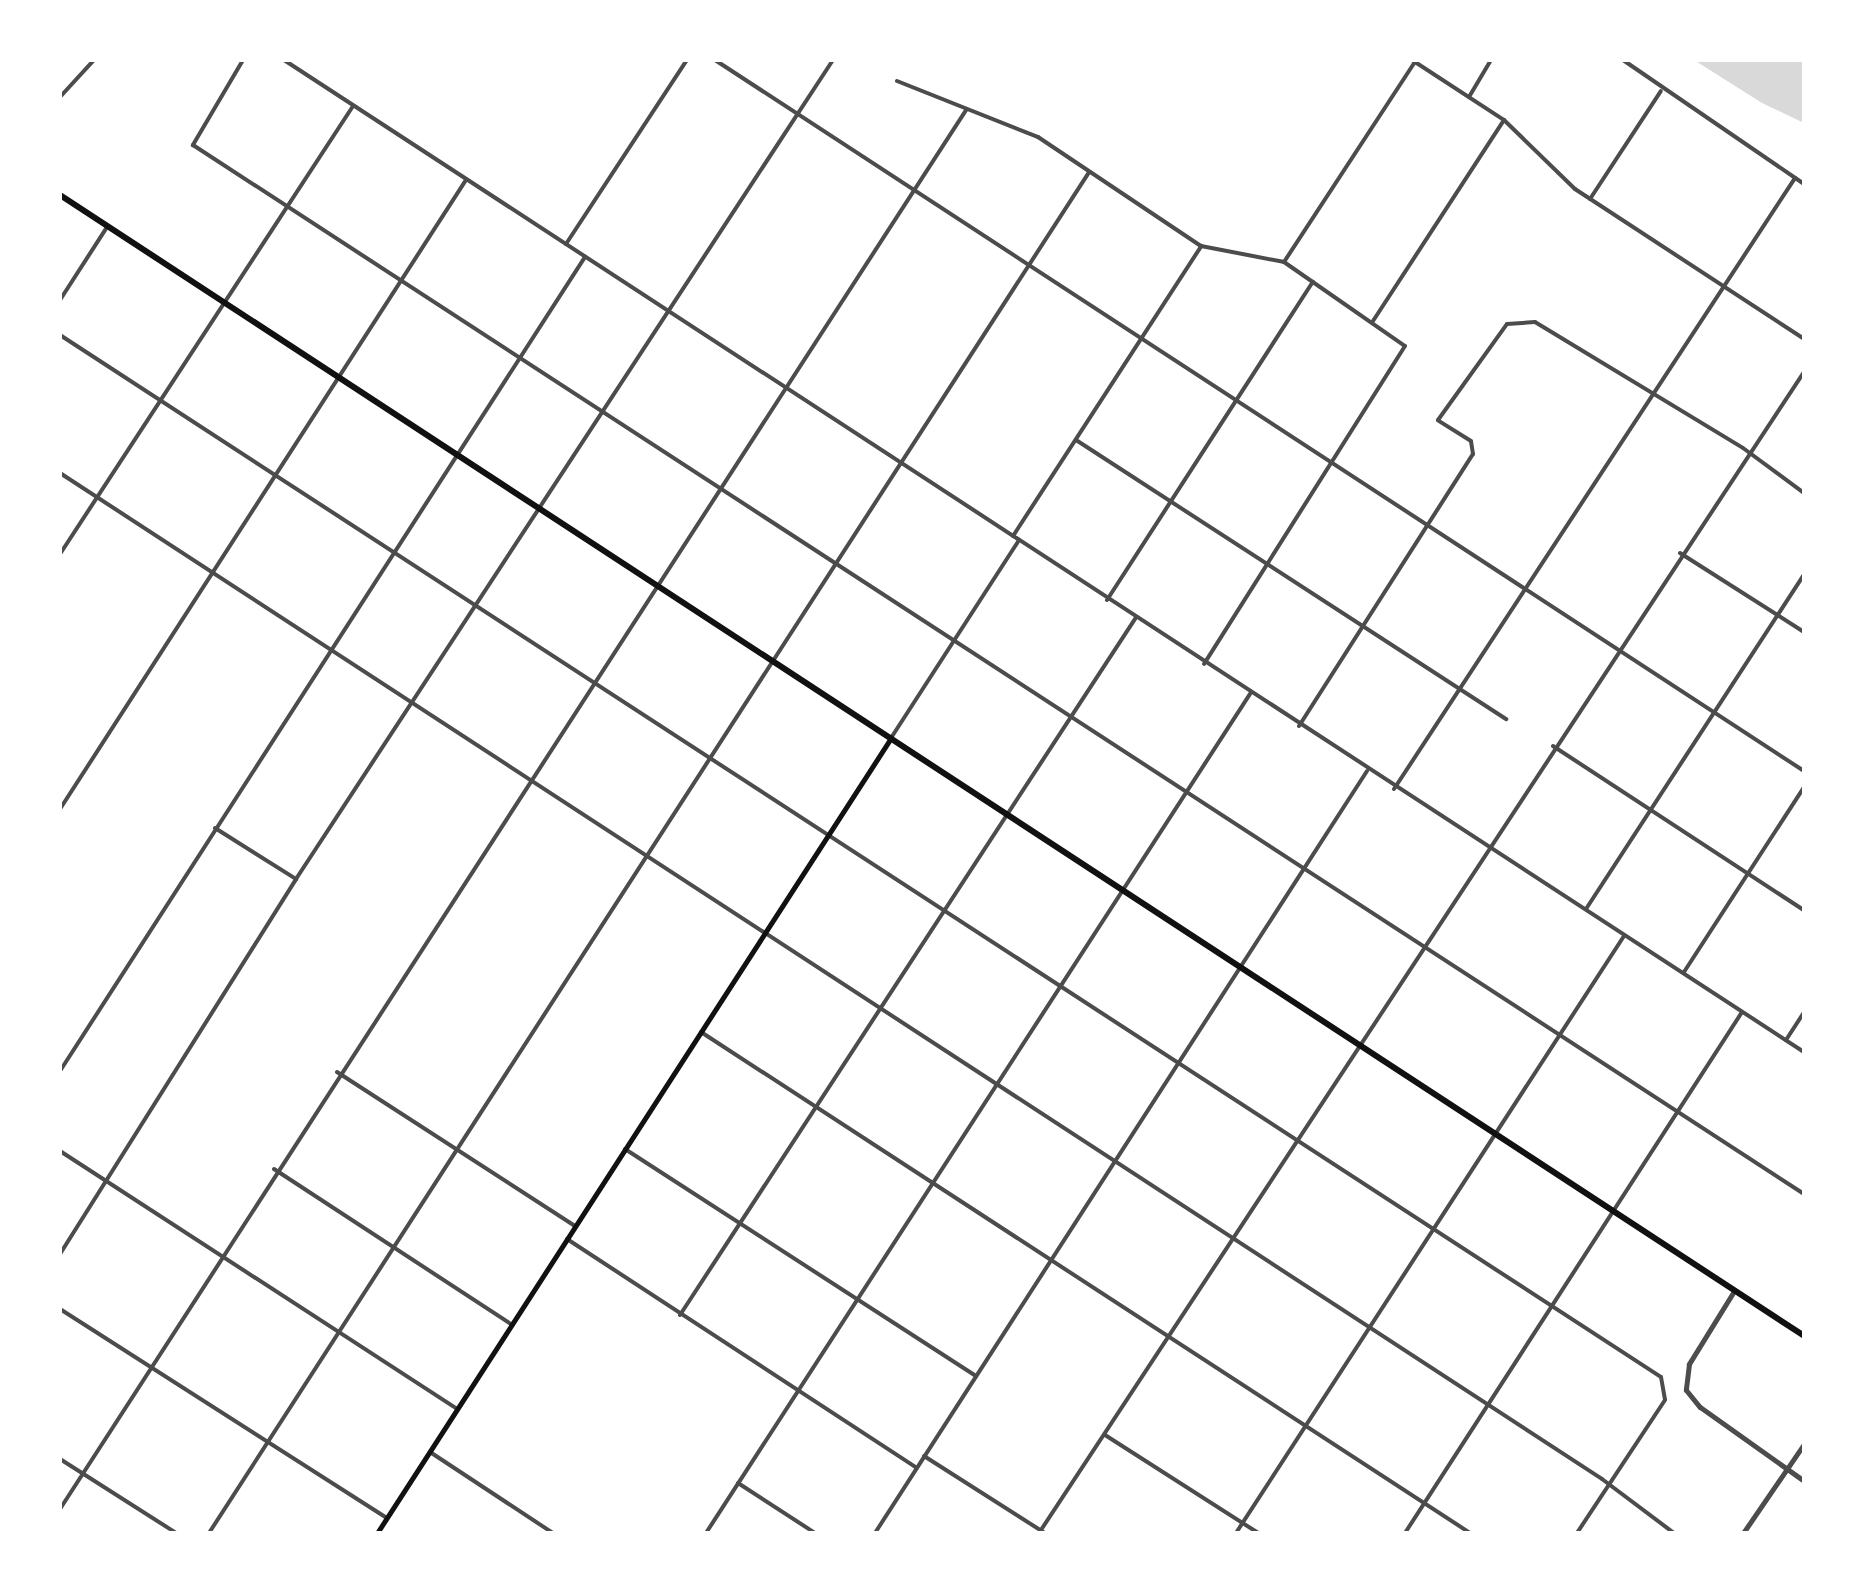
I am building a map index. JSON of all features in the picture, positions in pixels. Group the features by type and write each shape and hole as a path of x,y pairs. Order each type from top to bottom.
{"main road":[{"path":"60,195 1244,966 1804,1336"},
{"path":"378,1533 891,738"}],"street":[{"path":"60,97 94,60"},
{"path":"244,60 193,145 1804,1194"},
{"path":"284,60 1394,789 1804,1052"},
{"path":"566,244 687,60"},
{"path":"714,60 1804,771"},
{"path":"60,1254 296,879 833,60"},
{"path":"1469,98 1491,60"},
{"path":"1624,60 1661,91 1804,184"},
{"path":"1284,262 1414,61 1504,120 1590,200 1804,339"},
{"path":"897,81 1038,137 1201,246 1284,262 1404,343 1404,352 1204,664"},
{"path":"1590,200 1661,91"},
{"path":"60,554 354,106"},
{"path":"60,1509 337,1072 966,110"},
{"path":"1374,321 1504,120"},
{"path":"208,1533 1089,172"},
{"path":"1394,789 1795,178"},
{"path":"60,808 342,379 466,180"},
{"path":"60,300 108,227"},
{"path":"1012,538 1201,246"},
{"path":"60,1071 585,257"},
{"path":"1107,600 1312,282"},
{"path":"1300,726 1473,454 1471,440 1438,420 1494,336 1516,320 1535,322 1649,396 1749,454 1804,493"},
{"path":"60,334 1661,1378 1667,1390 1576,1533"},
{"path":"924,1456 1042,1532 1487,846 1804,372"},
{"path":"1076,440 1506,719"},
{"path":"60,473 1488,1405 1674,1533"},
{"path":"891,738 1018,542"},
{"path":"1680,553 1804,632"},
{"path":"1585,910 1804,574"},
{"path":"680,1315 1136,619"},
{"path":"706,1533 1250,694"},
{"path":"1553,746 1804,910"},
{"path":"875,1533 1367,771"},
{"path":"1682,974 1804,787"},
{"path":"216,828 296,879"},
{"path":"1236,1533 1499,1134 1624,936"},
{"path":"1405,1533 1681,1112 1742,1012"},
{"path":"1786,1040 1804,1012"},
{"path":"701,1032 1470,1533"},
{"path":"337,1072 575,1226"},
{"path":"625,1149 976,1376"},
{"path":"60,1151 457,1409"},
{"path":"274,1170 512,1324"},
{"path":"567,1239 917,1468"},
{"path":"1735,1288 1690,1364 1686,1388 1700,1407 1804,1482"},
{"path":"60,1309 387,1518"},
{"path":"1105,1435 1258,1533"},
{"path":"1743,1533 1804,1444"},
{"path":"430,1452 553,1533"},
{"path":"60,1459 176,1533"},
{"path":"738,1483 815,1533"}],"shaded area":[{"path":"1694,60 1804,60 1804,123 1762,103"}]}
